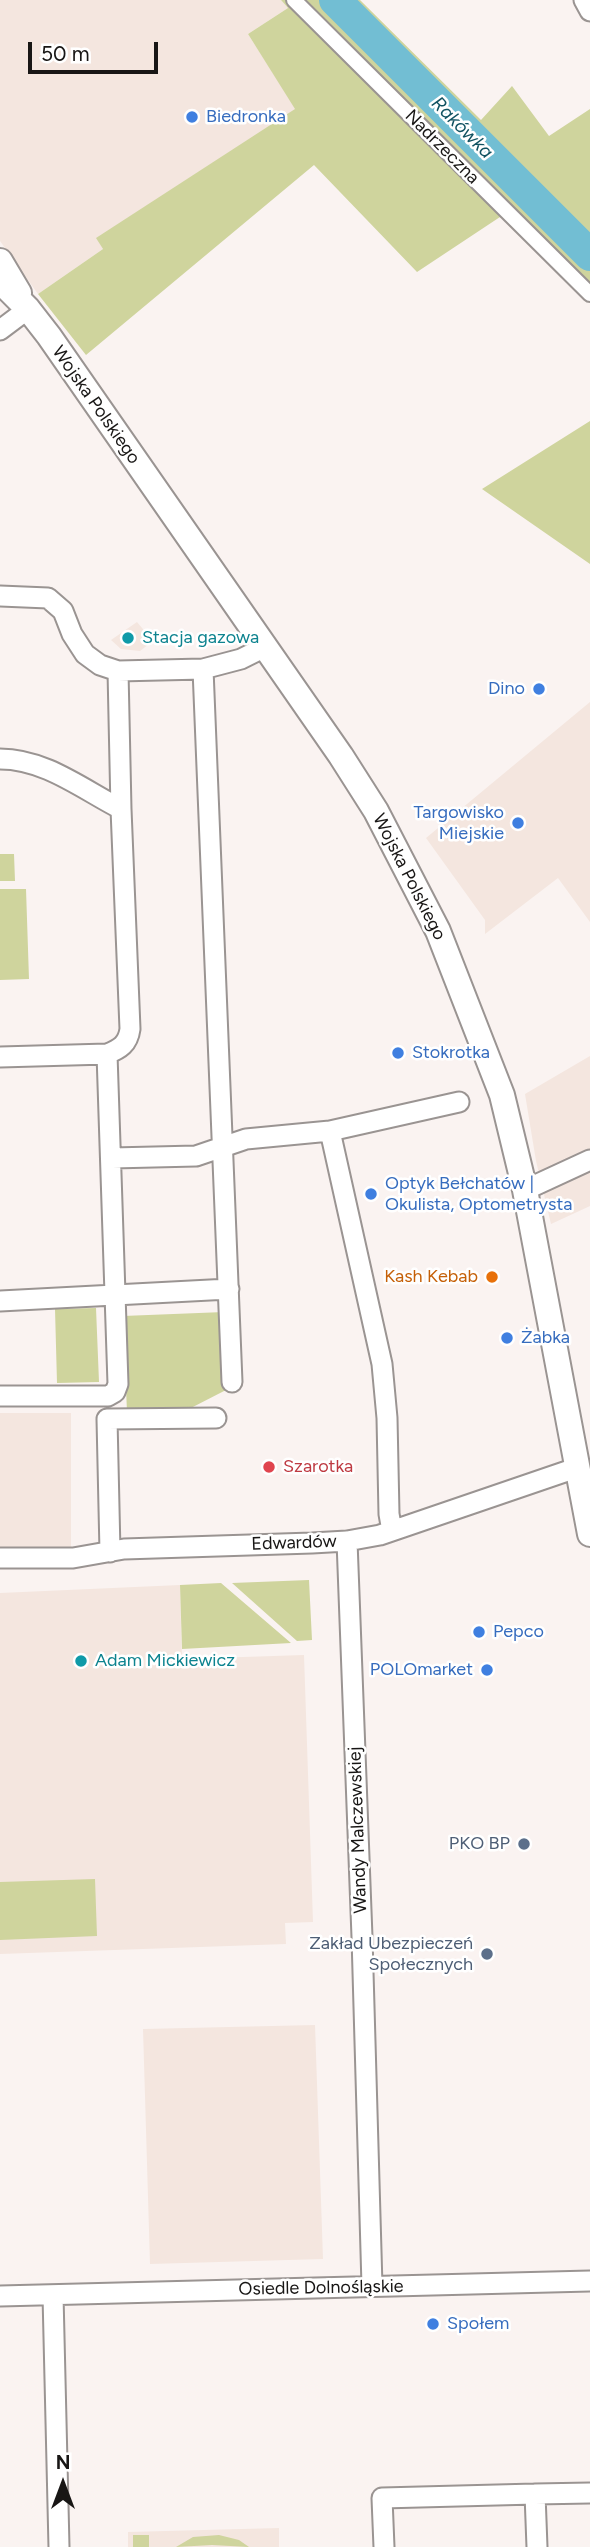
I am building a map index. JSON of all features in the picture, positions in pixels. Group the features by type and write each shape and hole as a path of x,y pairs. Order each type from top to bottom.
{"street":[{"name":"Nadrzeczna","path":"294,0 590,294"},
{"path":"584,0 590,11"},
{"name":"Wojska Polskiego","path":"0,261 28,309 341,756 376,811 433,920 502,1095 525,1190 590,1534"},
{"name":"Wojska Polskiego","path":"0,281 28,309"},
{"path":"0,330 28,309"},
{"path":"0,596 48,598 63,611 72,634 85,654 100,665 118,671 203,669 241,659 265,647"},
{"path":"203,669 232,1382"},
{"path":"0,1057 107,1054 123,1046 129,1036 118,671"},
{"path":"0,759 14,759 37,765 121,809"},
{"path":"0,1396 103,1396 115,1392 118,1384 107,1054"},
{"path":"112,1158 196,1156 246,1139 330,1131 459,1102"},
{"path":"330,1131 382,1364 392,1531"},
{"path":"525,1190 590,1160"},
{"path":"0,1301 229,1289"},
{"path":"110,1552 107,1419 216,1418"},
{"name":"Edwardów","path":"0,1559 73,1558 164,1547 347,1541 392,1531 576,1468"},
{"name":"Wandy Malczewskiej","path":"347,1541 363,1950 372,2286"},
{"name":"Osiedle Dolnośląskie","path":"0,2296 590,2281"},
{"path":"52,2295 60,2547"},
{"path":"384,2547 382,2498 590,2493"},
{"path":"536,2494 537,2547"}],"shaded area":[{"path":"0,0 281,0 288,8 248,34 296,109 97,238 103,249 38,294 0,241"},
{"path":"137,622 153,641 140,651 121,649 111,640"},
{"name":"Targowisko Miejskie","path":"590,702 590,922 558,878 485,934 485,920 426,838"},
{"path":"590,1056 590,1206 551,1224 536,1161 525,1094"},
{"path":"0,1413 71,1413 71,1547 0,1547"},
{"path":"180,1585 182,1659 304,1655 313,1922 285,1923 286,1944 0,1954 0,1593"},
{"path":"315,2025 323,2259 150,2264 143,2029"},
{"path":"279,2528 279,2547 128,2547 128,2532"}],"green space":[{"path":"281,0 360,0 481,120 512,86 549,136 590,109 590,302 524,232 500,217 417,272 314,165 86,355 38,294 103,249 96,238 295,109 248,34 288,8"},
{"path":"590,421 590,564 482,489"},
{"path":"0,854 14,854 15,881 0,881"},
{"path":"0,889 26,889 29,979 0,980"},
{"path":"96,1308 99,1382 57,1383 55,1309"},
{"path":"224,1312 226,1390 187,1410 127,1412 123,1316"},
{"path":"309,1580 312,1640 297,1641 232,1583"},
{"path":"221,1583 291,1643 182,1649 180,1585"},
{"path":"95,1879 97,1936 0,1940 0,1882"},
{"path":"133,2535 149,2535 149,2547 133,2547"},
{"path":"219,2535 239,2540 249,2547 176,2547 193,2537"}],"waterway":[{"name":"Rakówka","path":"335,0 590,255"}],"place":[{"name":"Biedronka","path":"192,117"},
{"name":"Stacja gazowa","path":"128,638"},
{"name":"Dino","path":"539,689"},
{"name":"Targowisko Miejskie","path":"518,823"},
{"name":"Stokrotka","path":"398,1053"},
{"name":"Optyk Bełchatów | Okulista, Optometrysta","path":"371,1194"},
{"name":"Kash Kebab","path":"492,1277"},
{"name":"Żabka","path":"507,1338"},
{"name":"Szarotka","path":"269,1467"},
{"name":"Pepco","path":"479,1632"},
{"name":"Adam Mickiewicz","path":"81,1661"},
{"name":"POLOmarket","path":"487,1670"},
{"name":"PKO BP","path":"524,1844"},
{"name":"Zakład Ubezpieczeń Społecznych","path":"487,1954"},
{"name":"Społem","path":"433,2324"}]}
